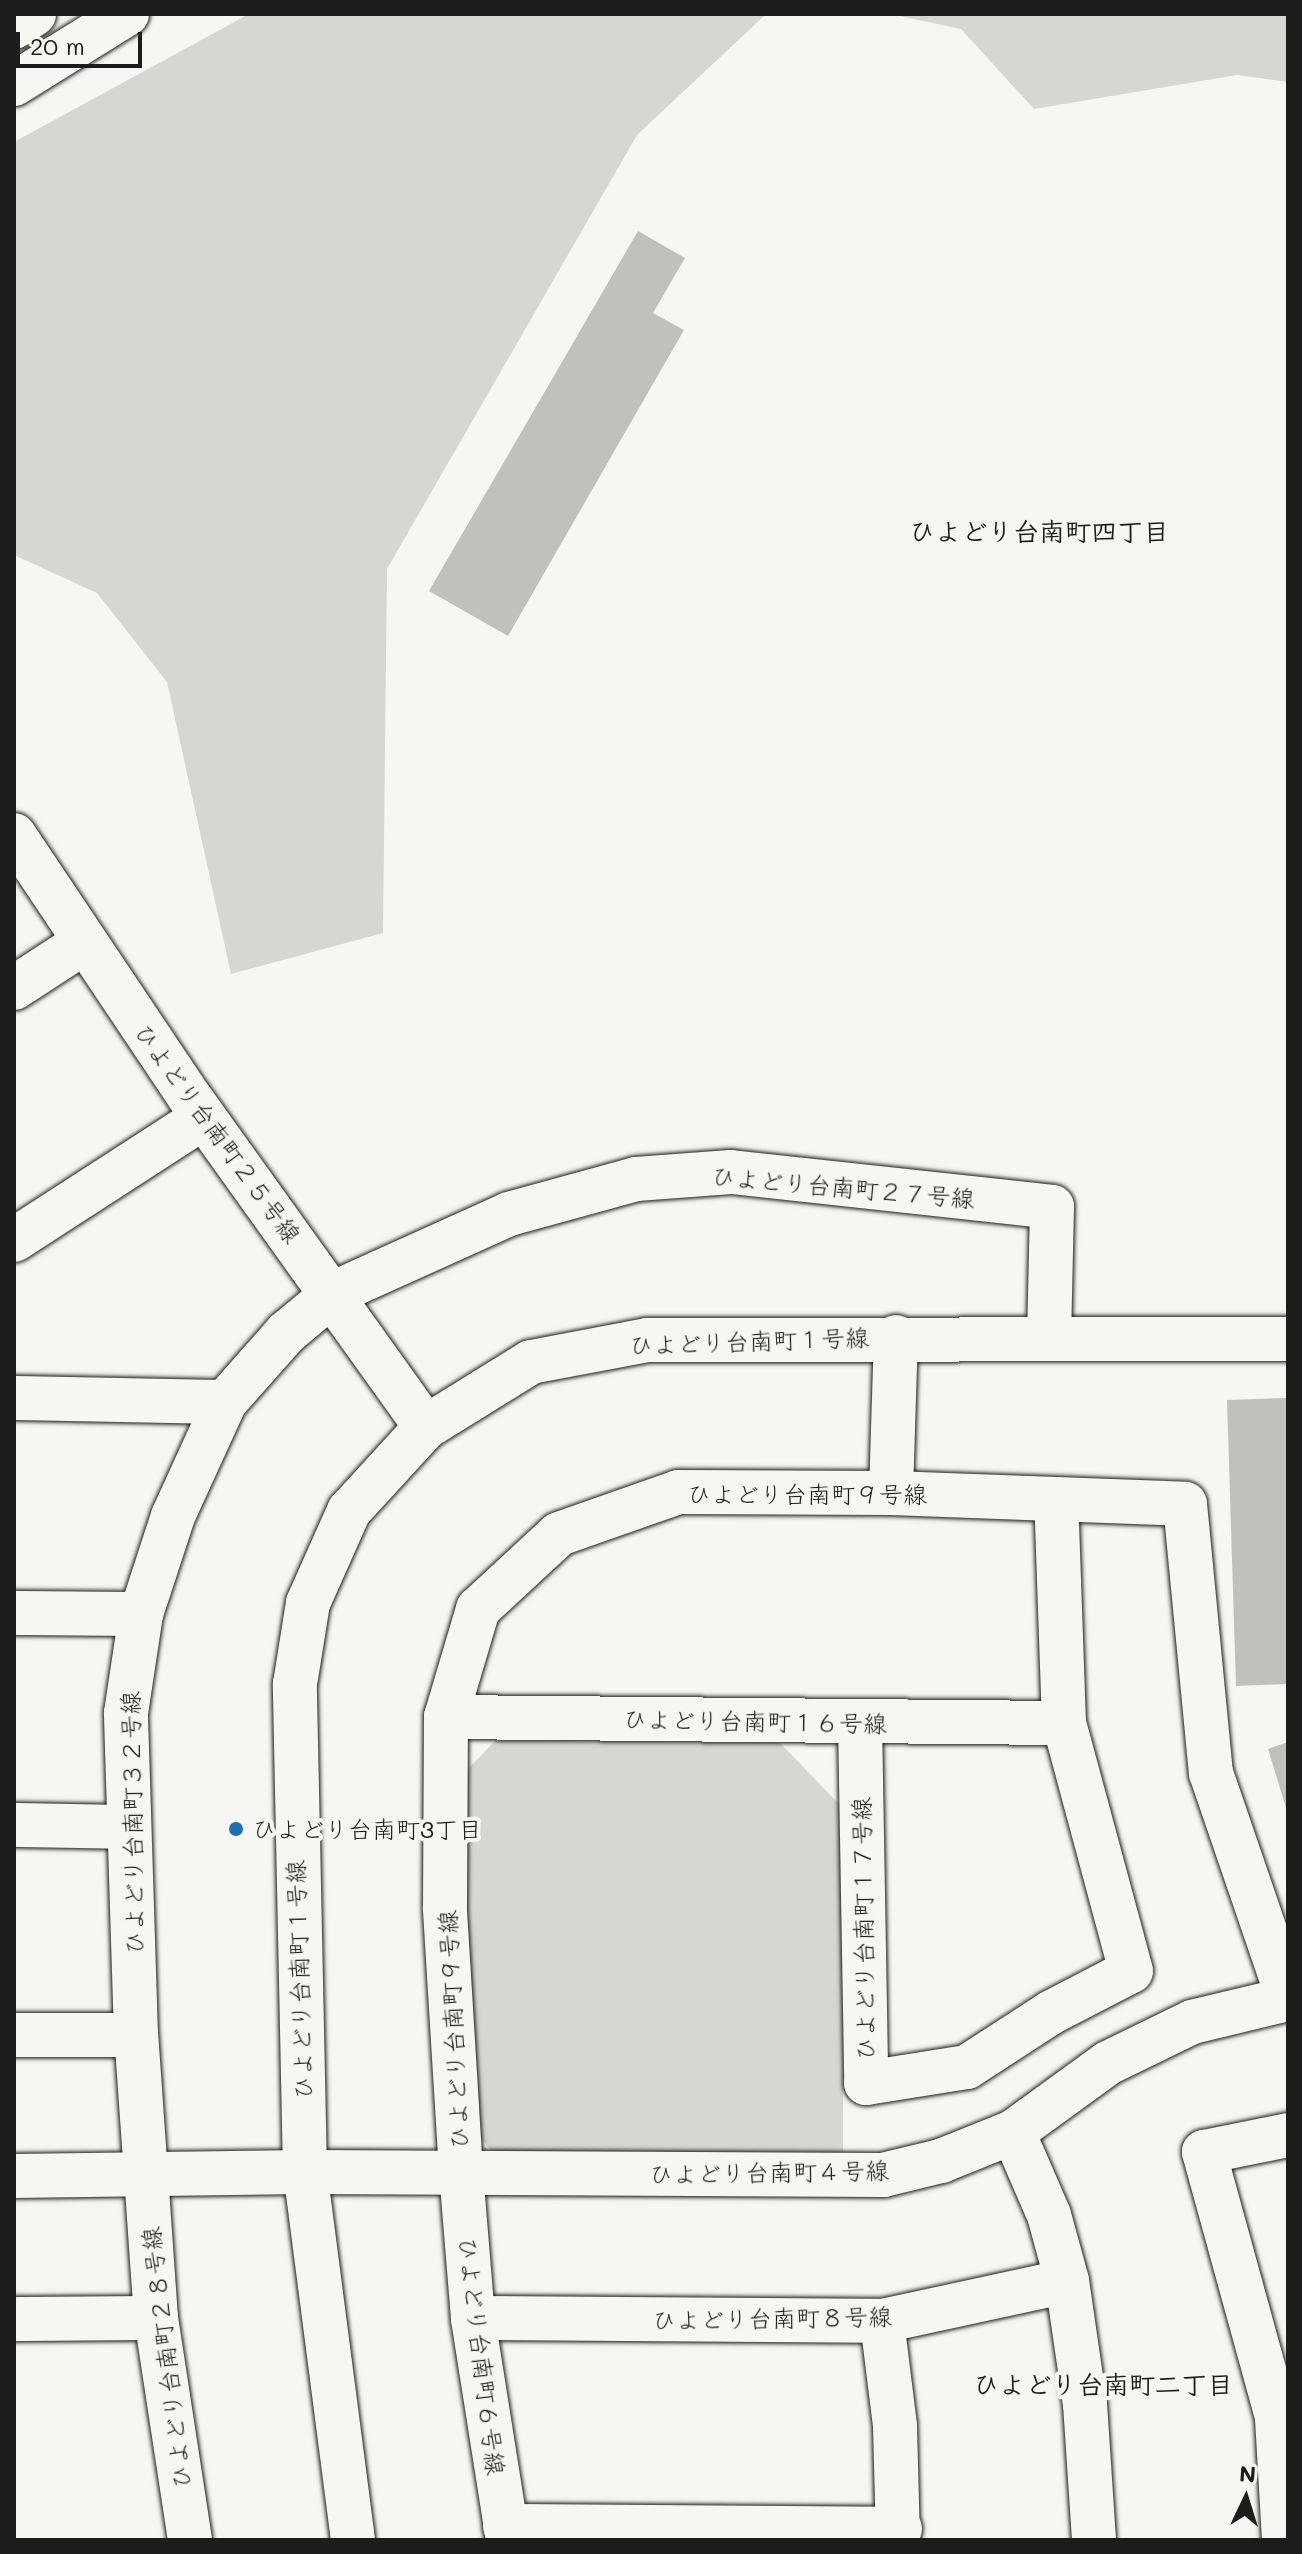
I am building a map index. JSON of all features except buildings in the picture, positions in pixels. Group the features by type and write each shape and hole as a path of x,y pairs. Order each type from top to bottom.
{"street":[{"path":"14,27 34,14"},
{"path":"14,84 127,14"},
{"name":"ひよどり台南町２５号線","path":"14,835 83,943 204,1117 334,1293 426,1427"},
{"path":"14,988 83,943"},
{"path":"14,1240 204,1117"},
{"name":"ひよどり台南町２７号線","path":"334,1293 509,1214 626,1180 731,1172 1052,1207 1049,1337"},
{"name":"ひよどり台南町３２号線","path":"146,2176 136,2035 126,1713 141,1614 173,1516 225,1402 286,1333 334,1293"},
{"path":"891,1493 896,1337"},
{"name":"ひよどり台南町１号線","path":"353,2540 305,2172 296,1903 297,1671 308,1603 349,1511 426,1427 531,1362 647,1340 896,1337 1288,1339"},
{"path":"14,1398 225,1402"},
{"name":"ひよどり台南町９号線","path":"461,2172 445,1907 446,1717 478,1609 559,1534 678,1492 891,1493 1185,1504 1211,1773 1288,1998"},
{"name":"ひよどり台南町１７号線","path":"860,1722 866,2083 967,2067 1050,2013 1131,1971 1064,1723 1056,1499"},
{"path":"14,1613 141,1614"},
{"name":"ひよどり台南町１６号線","path":"446,1717 1064,1723"},
{"path":"14,1825 128,1827"},
{"name":"ひよどり台南町４号線","path":"14,2176 305,2172 883,2175 941,2161 1013,2132 1108,2063 1192,2022 1288,1998"},
{"path":"14,2035 136,2035"},
{"path":"1013,2132 1049,2215 1067,2281 1085,2404 1094,2540"},
{"path":"1284,2540 1277,2417 1204,2152 1288,2135"},
{"name":"ひよどり台南町６号線","path":"461,2172 473,2318 506,2533"},
{"name":"ひよどり台南町２８号線","path":"146,2176 156,2318 190,2540"},
{"name":"ひよどり台南町８号線","path":"473,2318 882,2321 1067,2281"},
{"path":"14,2319 156,2318"},
{"path":"506,2533 899,2534 882,2321"}],"shaded area":[{"path":"249,14 766,14 637,135 387,569 383,933 231,974 167,682 97,593 14,555 14,142"},
{"path":"890,14 1288,14 1288,82 1237,75 1034,109 961,29"},
{"path":"495,1741 780,1743 843,1808 843,2156 493,2153 475,2131 460,1777"}],"place":[{"name":"ひよどり台南町3丁目","path":"236,1829"}],"district":[{"name":"ひよどり台南町四丁目","path":"1039,532"},
{"name":"ひよどり台南町二丁目","path":"1103,2385"}]}
